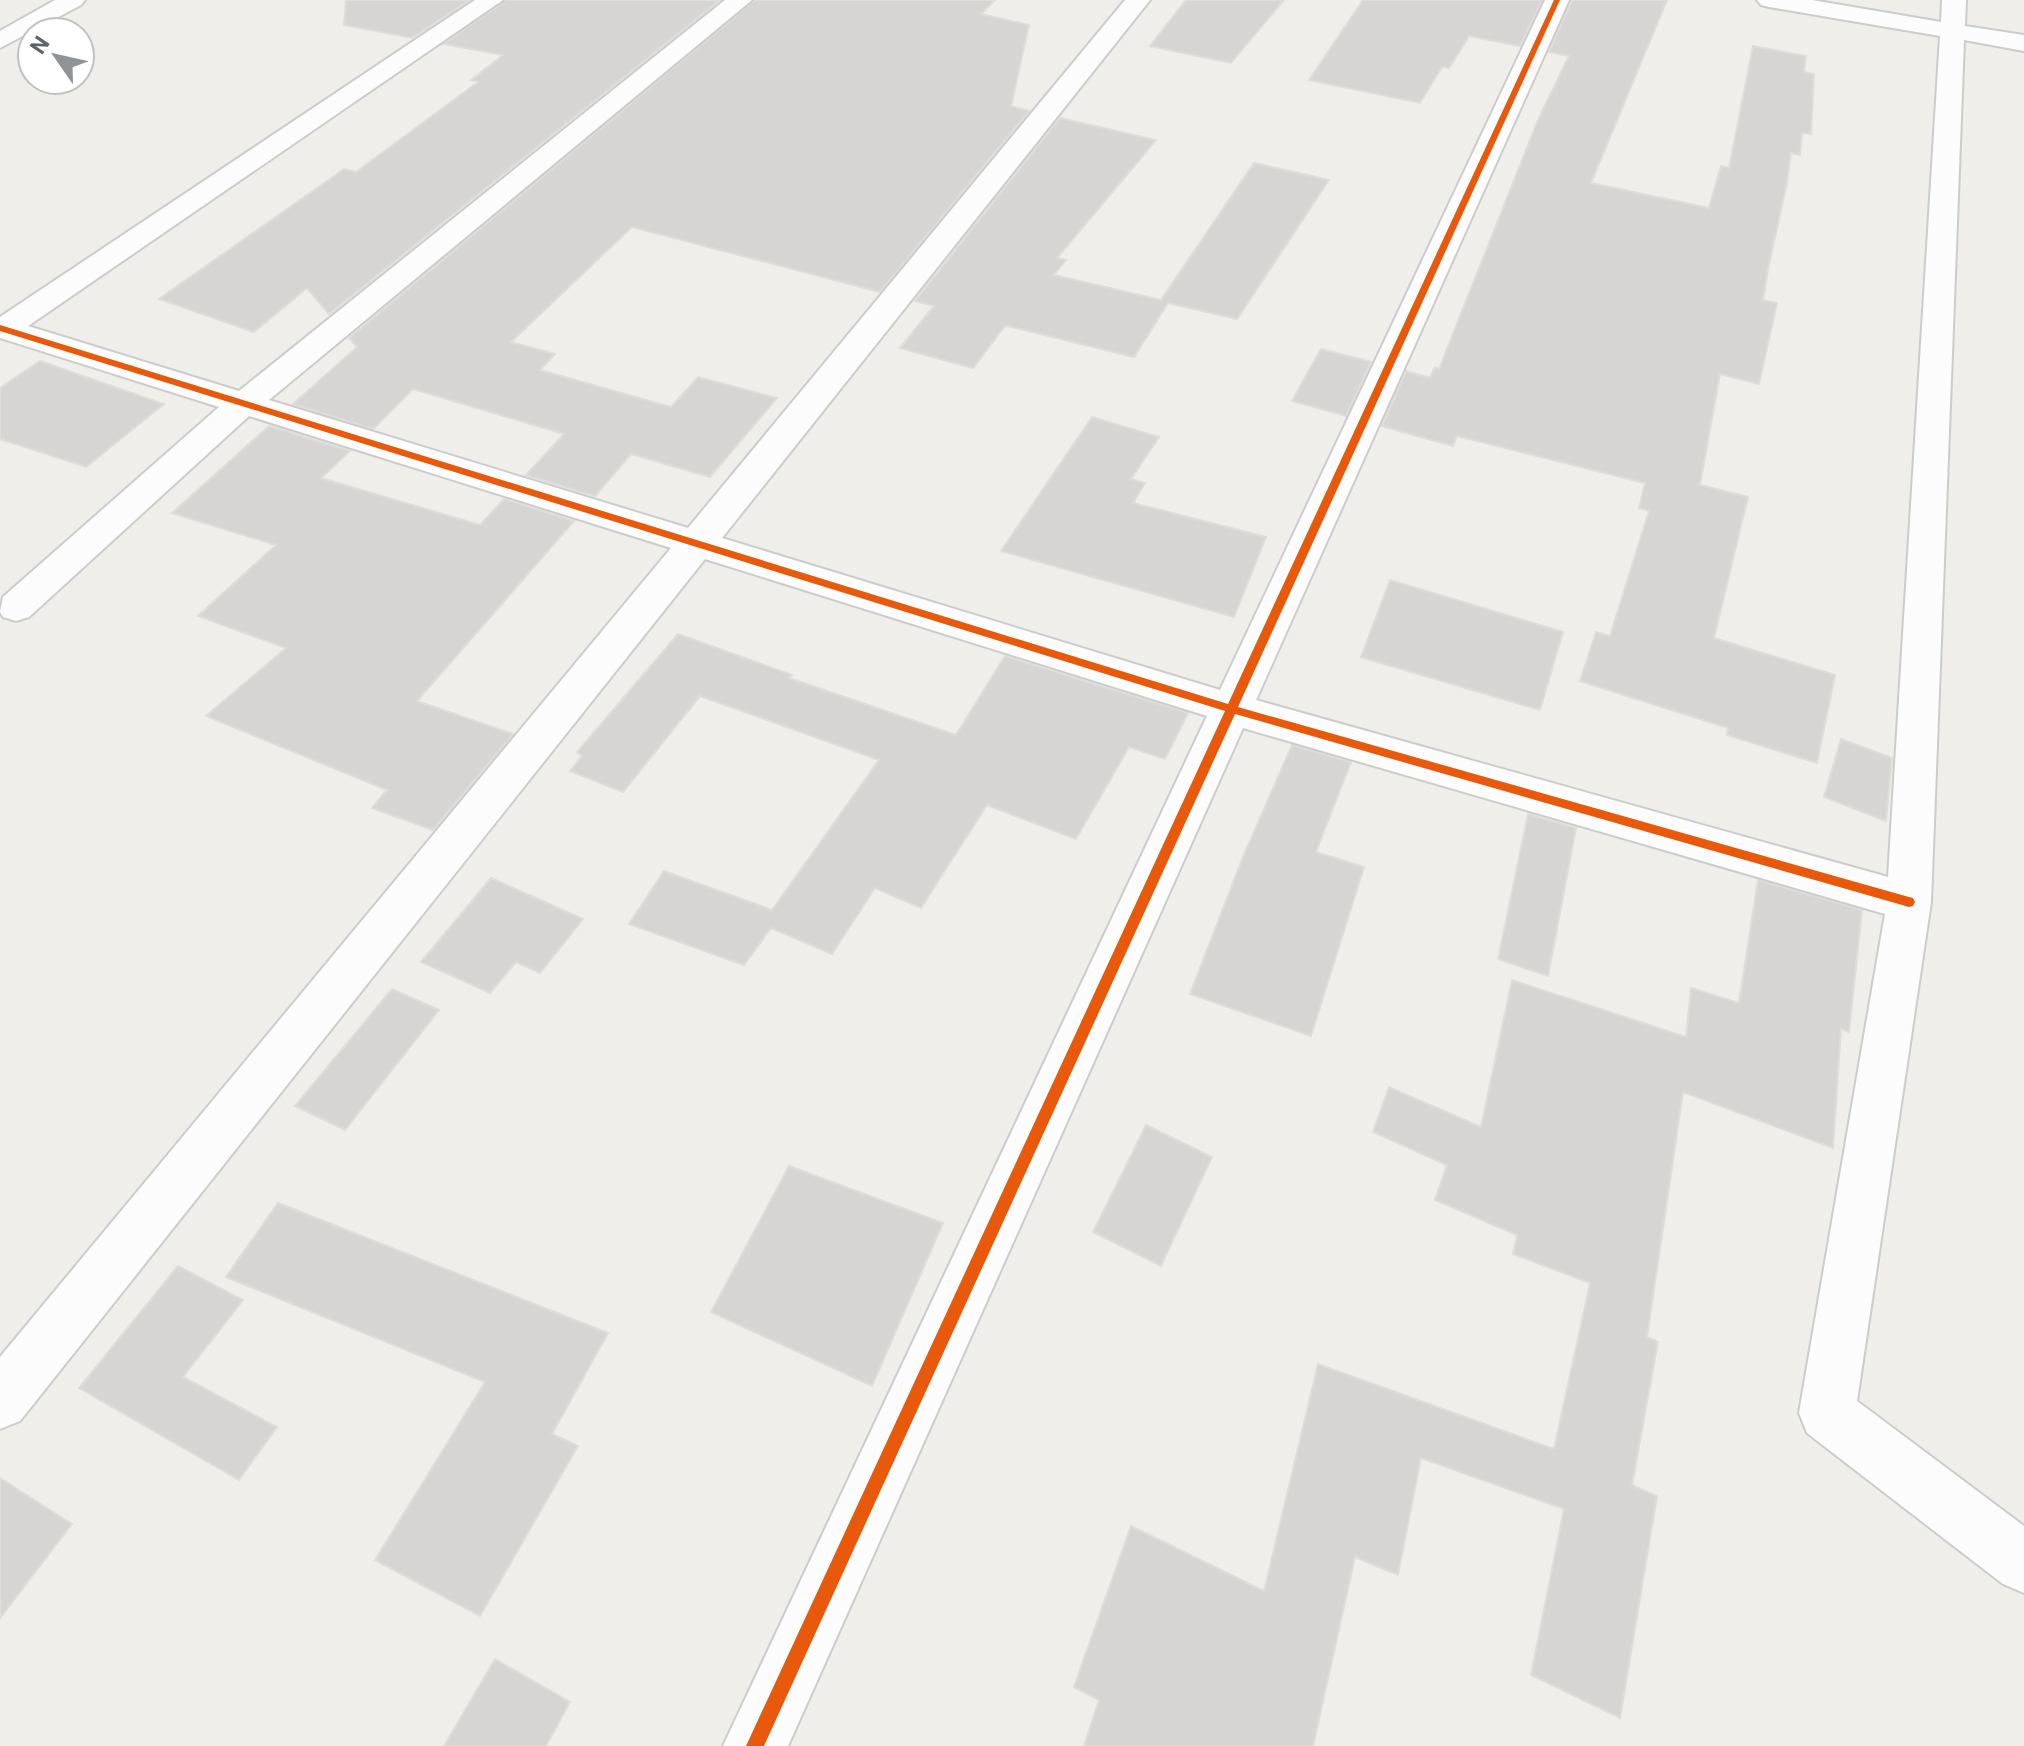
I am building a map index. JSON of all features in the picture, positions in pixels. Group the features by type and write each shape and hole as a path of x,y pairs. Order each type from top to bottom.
{"street":[{"path":"0,41 73,0"},
{"path":"2,329 491,0"},
{"path":"16,607 243,404 740,0"},
{"path":"0,1401 1138,0"},
{"path":"755,1746 1557,0"},
{"path":"1769,0 1953,16 2024,43"},
{"path":"1953,16 1909,902 1827,1413 2024,1563"},
{"path":"2,329 1232,709 1909,902"}],"building":[{"path":"346,0 470,0 412,38 344,25"},
{"path":"506,0 720,0 329,314 307,288 254,332 159,299 344,169 356,172 478,82 471,80 503,55 444,44"},
{"path":"755,0 995,0 981,14 1029,25 1011,106 1029,111 880,292 632,227 511,342 555,354 540,370 671,407 698,377 777,398 710,477 631,454 595,496 526,475 564,434 413,389 373,429 293,404 357,347 349,338"},
{"path":"1186,0 1284,0 1231,63 1150,46"},
{"path":"1363,0 1542,0 1520,46 1469,36 1449,68 1442,67 1420,103 1309,80"},
{"path":"1572,0 1667,0 1591,183 1709,208 1721,166 1729,168 1753,46 1806,56 1804,72 1814,74 1811,134 1802,133 1800,155 1791,153 1768,269 1763,300 1777,303 1759,384 1720,374 1700,485 1748,497 1714,638 1835,675 1817,763 1727,735 1728,728 1580,681 1596,632 1610,636 1649,511 1639,508 1645,483 1457,436 1453,446 1382,426 1406,371 1430,378 1435,367 1439,369 1538,120 1569,56 1549,52"},
{"path":"1060,118 1156,140 1057,258 1066,260 1054,275 1161,300 1254,163 1329,180 1237,319 1168,303 1134,357 1008,326 1004,327 973,368 900,348 934,306 915,301"},
{"path":"1321,349 1371,362 1346,416 1292,401"},
{"path":"40,361 164,404 86,467 0,439 0,388"},
{"path":"1092,417 1159,437 1131,479 1145,483 1133,503 1266,537 1234,617 1001,551"},
{"path":"269,426 350,451 321,478 480,525 504,499 574,521 417,701 513,734 433,830 372,808 387,790 206,716 286,648 198,616 276,545 172,513"},
{"path":"1390,580 1563,632 1540,710 1361,657"},
{"path":"678,634 792,675 789,678 956,735 1005,656 1188,713 1165,759 1129,747 1076,839 987,805 921,908 875,888 832,954 771,928 744,965 629,924 664,871 772,910 879,760 700,696 623,792 570,771 582,756 577,752"},
{"path":"1841,739 1892,758 1886,821 1824,797"},
{"path":"1292,745 1351,762 1316,852 1364,867 1311,1036 1190,994 1243,857"},
{"path":"1528,814 1576,828 1548,976 1498,959"},
{"path":"491,878 583,919 540,973 516,962 490,993 421,962"},
{"path":"1758,880 1862,910 1849,1032 1841,1029 1833,1148 1683,1092 1647,1337 1658,1342 1632,1485 1657,1496 1620,1718 1531,1675 1564,1509 1421,1458 1398,1575 1355,1557 1313,1746 1084,1746 1099,1700 1074,1687 1131,1526 1264,1591 1318,1364 1554,1449 1590,1283 1513,1254 1517,1235 1435,1200 1447,1165 1373,1132 1389,1087 1481,1127 1512,980 1686,1037 1691,988 1739,1003"},
{"path":"392,989 439,1010 345,1130 295,1106"},
{"path":"1146,1125 1212,1157 1161,1266 1093,1232"},
{"path":"789,1166 943,1223 872,1386 711,1312"},
{"path":"278,1203 608,1333 552,1434 578,1446 480,1616 375,1560 485,1382 226,1277"},
{"path":"178,1266 243,1300 183,1377 277,1427 239,1480 79,1388"},
{"path":"0,1478 72,1524 0,1618"},
{"path":"495,1659 570,1702 546,1746 444,1746"}],"cycle path":[{"path":"755,1746 1557,0"},
{"path":"0,328 1232,709 1909,902"}]}
